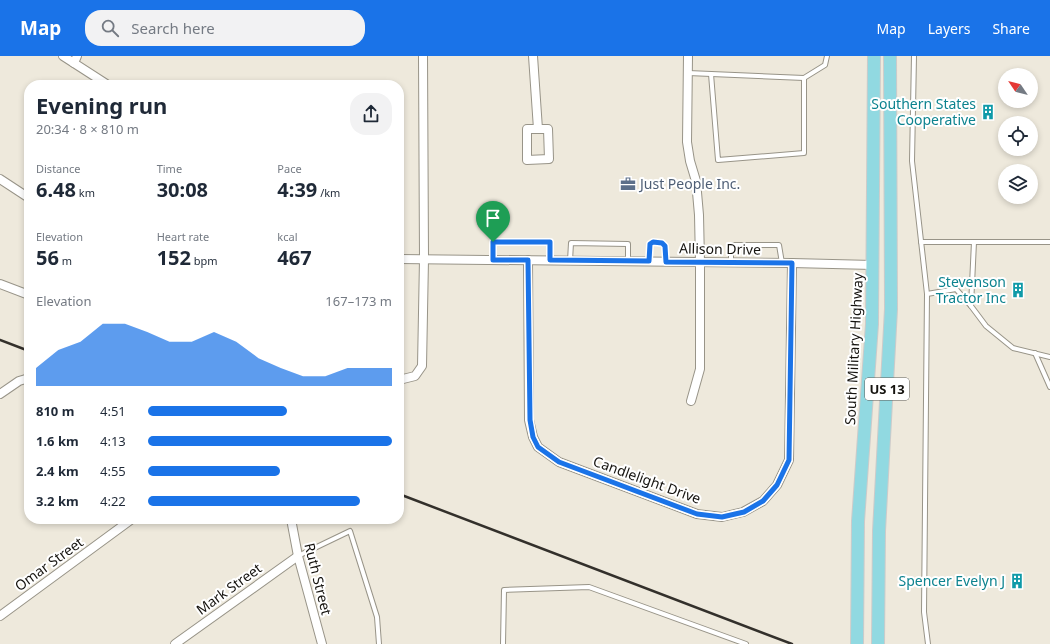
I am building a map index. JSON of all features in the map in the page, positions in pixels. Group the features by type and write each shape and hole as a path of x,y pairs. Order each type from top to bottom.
{"main road":[{"name":"South Military Highway","path":"857,643 858,521 872,324 874,56"},
{"name":"US 13","path":"878,644 879,531 891,309 890,56"}],"street":[{"path":"63,56 76,60 102,80"},
{"path":"404,379 415,376 422,366 424,259 423,56"},
{"path":"533,56 538,129"},
{"path":"688,56 687,142 690,161 696,180 700,215 700,369 692,401"},
{"path":"548,128 549,159 528,160 527,129 538,129 548,128"},
{"path":"0,179 24,195"},
{"name":"Allison Drive","path":"404,259 873,265"},
{"name":"Candlelight Drive","path":"528,260 530,420 533,437 538,447 559,462 697,514 722,517 744,512 763,501 777,485 789,460 792,263"},
{"path":"0,284 24,293"},
{"path":"0,394 19,381 24,380"},
{"name":"Omar Street","path":"0,616 125,524"},
{"name":"Ruth Street","path":"292,524 298,556 322,644"},
{"name":"Mark Street","path":"175,644 298,556"}],"lane":[{"path":"688,73 804,78 825,65 826,56"},
{"path":"914,56 912,161 927,294 924,612 928,644"},
{"path":"711,74 718,160 804,153 804,78"},
{"path":"913,121 938,119"},
{"path":"493,260 493,242 550,242 550,260"},
{"path":"649,261 650,244 653,242 662,243 665,246 666,262"},
{"path":"921,242 1050,242"},
{"path":"971,306 974,242"},
{"path":"570,261 571,243 628,244 628,261"},
{"path":"731,262 731,245 738,245 779,246 782,263"},
{"path":"927,294 956,289 986,326 1013,348 1050,357"},
{"path":"1035,353 1050,387"},
{"path":"298,556 350,531 377,617 379,644"},
{"path":"503,644 504,590 589,587 746,644"}],"railway":[{"path":"0,340 24,349"},
{"path":"404,496 792,644"}],"place":[{"name":"Southern States Cooperative","path":"988,112"},
{"name":"Just People Inc.","path":"628,184"},
{"name":"Stevenson Tractor Inc","path":"1018,290"},
{"name":"Spencer Evelyn J","path":"1017,581"}],"route":[{"path":"493,242 550,242 550,260 649,261 650,244 653,242 662,243 665,246 666,262 792,263 789,460 777,485 763,501 744,512 722,517 697,514 559,462 538,447 533,437 530,420 528,260 493,260 493,242"}]}
